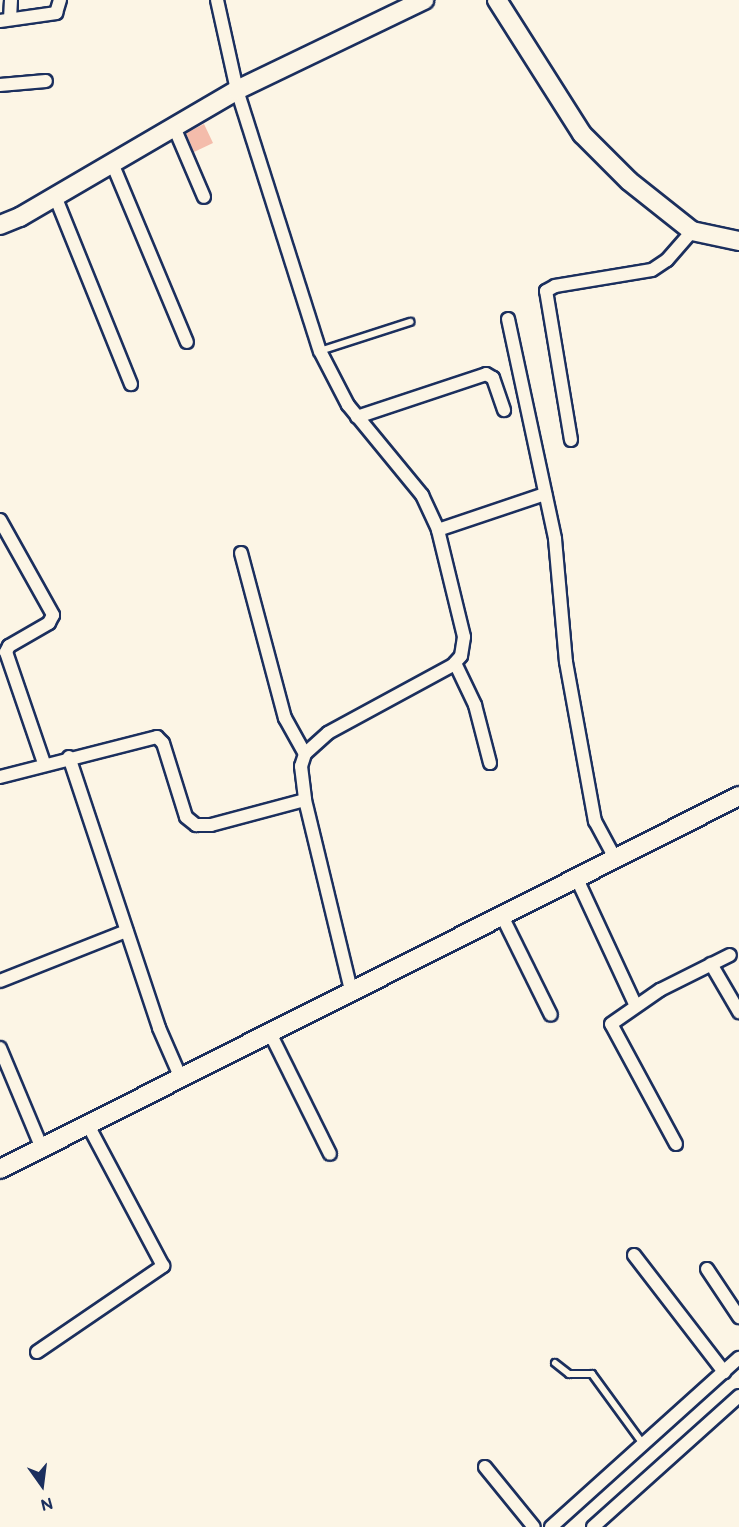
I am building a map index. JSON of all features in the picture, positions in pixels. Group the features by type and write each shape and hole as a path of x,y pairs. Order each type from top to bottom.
{"street":[{"path":"10,0 5,20 56,13 60,0"},
{"path":"217,0 237,90 320,351 357,417 422,495 438,530 464,637 464,647 455,663 437,676 328,733 305,754 301,766 304,800 351,990"},
{"path":"0,225 55,196 237,90 424,0"},
{"path":"497,0 582,134 629,181 692,231 739,241"},
{"path":"0,86 46,81"},
{"path":"174,127 204,197"},
{"path":"112,163 187,342"},
{"path":"55,196 131,384"},
{"path":"571,440 546,291 555,286 652,270 667,260 692,231"},
{"path":"508,319 556,547 566,662 595,821 599,836 616,860"},
{"path":"357,417 486,374 493,378 504,410"},
{"path":"438,530 545,494"},
{"path":"0,520 53,615 49,623 6,652 44,763"},
{"path":"242,553 285,718 305,754"},
{"path":"455,663 475,705 490,763"},
{"path":"0,777 44,763 160,738 186,817 196,825 211,825 304,800"},
{"path":"69,757 126,932 180,1076"},
{"path":"0,1169 41,1146 616,860 739,796"},
{"path":"577,879 636,1006"},
{"path":"502,916 551,1015"},
{"path":"0,981 126,932"},
{"path":"676,1144 611,1029 615,1020 636,1006 730,955"},
{"path":"711,964 739,1012"},
{"path":"269,1031 330,1154"},
{"path":"0,1048 41,1146"},
{"path":"37,1352 163,1266 87,1123"},
{"path":"634,1255 724,1372"},
{"path":"708,1269 739,1317"},
{"path":"552,1527 739,1358"},
{"path":"593,1527 739,1396"},
{"path":"485,1467 534,1527"}],"lane":[{"path":"320,351 410,322"},
{"path":"555,1363 569,1374 592,1374 642,1444"}],"building":[{"path":"204,124 213,143 194,152 186,133"}]}
